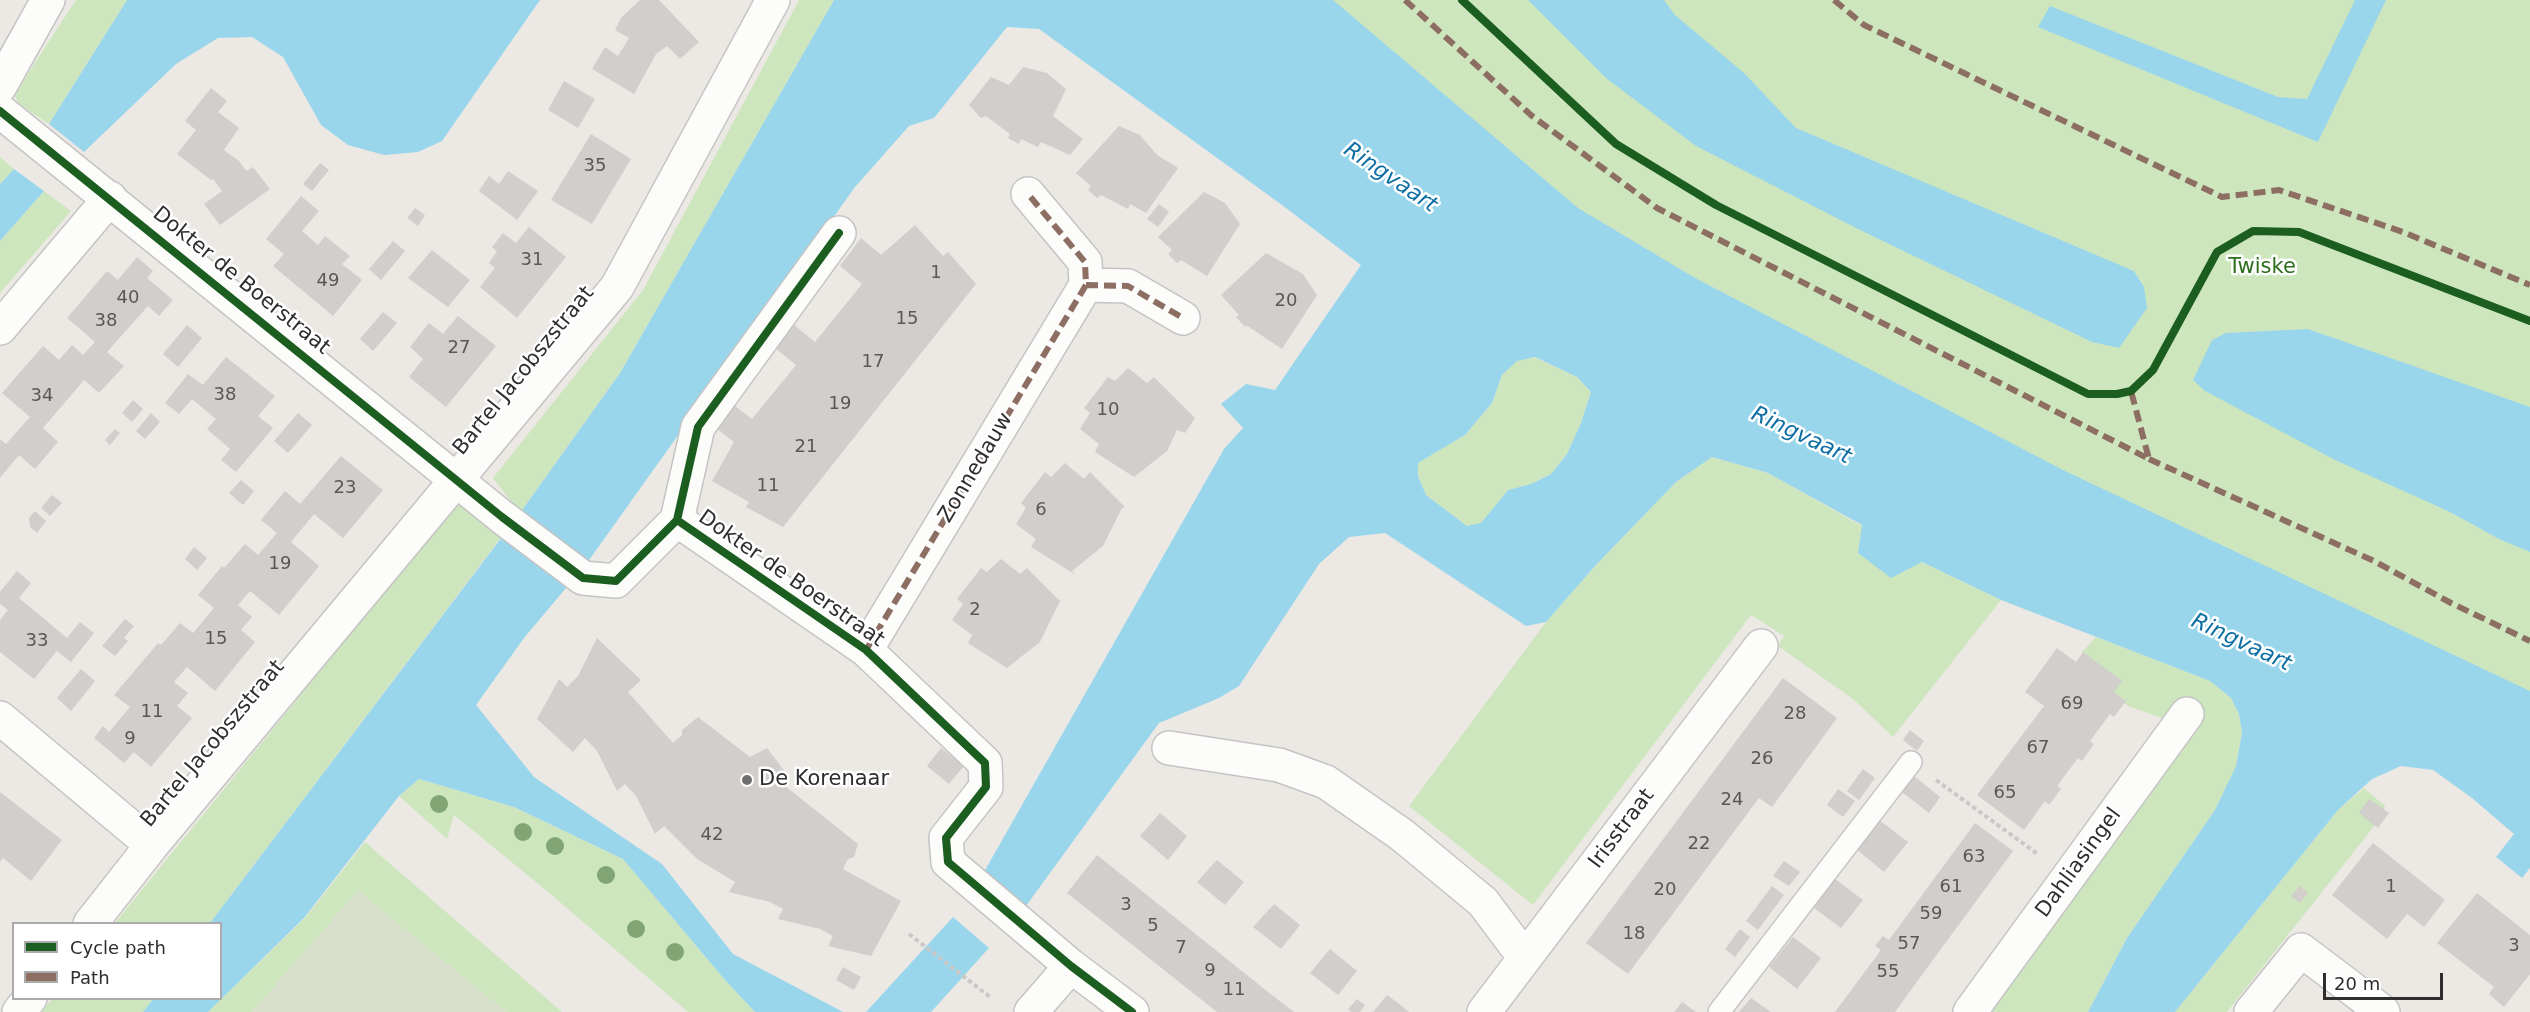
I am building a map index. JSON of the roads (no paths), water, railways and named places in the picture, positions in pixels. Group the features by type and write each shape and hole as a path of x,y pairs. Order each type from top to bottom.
{"street":[{"path":"0,86 48,0"},
{"name":"Bartel Jacobszstraat","path":"92,922 152,845 458,481 617,287 773,0"},
{"name":"Dokter de Boerstraat","path":"0,111 506,521 583,578 616,581 676,520 866,650 985,763 986,787 946,838 948,862 1071,966"},
{"path":"1028,194 1085,262 1086,285 1128,286 1183,318"},
{"path":"0,328 110,198"},
{"path":"676,520 698,427 839,233"},
{"name":"Zonnedauw","path":"866,650 1086,285"},
{"name":"Irisstraat","path":"1484,1012 1761,646"},
{"name":"Dahliasingel","path":"1970,1012 2187,714"},
{"path":"0,718 152,845"},
{"path":"1169,748 1279,765 1326,782 1402,836 1483,902 1525,958"},
{"path":"2251,1012 2301,950 2383,1012"},
{"path":"1031,1012 1071,966 1132,1012"},
{"path":"19,1012 29,1000"}],"lane":[{"path":"1719,1012 1911,762"}],"water":[{"path":"127,0 540,0 442,141 418,152 384,155 348,145 321,125 283,57 252,37 218,38 176,64 84,152 49,124"},
{"name":"Ringvaart","path":"834,0 1333,0 1578,208 1695,278 2065,471 2530,691 2530,868 2522,878 2496,857 2514,834 2472,798 2433,770 2401,766 2372,779 2338,810 2175,1012 2088,1012 2127,938 2215,810 2236,766 2242,733 2239,714 2231,698 2210,681 2001,600 1922,562 1891,578 1858,553 1862,525 1768,473 1712,457 1676,482 1596,565 1546,622 1526,626 1385,533 1349,537 1319,564 1239,686 1219,698 1159,723 1026,906 984,872 1224,449 1243,428 1221,404 1246,384 1275,390 1361,265 1039,29 1007,27 934,118 909,126 855,187 587,563 524,638 476,705 534,777 662,864 733,954 843,1012 755,1012 725,980 623,859 514,807 419,779 399,796 304,918 222,998 222,922 211,922 520,513 620,373","holes":["1535,357 1577,377 1591,392 1581,423 1567,454 1551,474 1531,484 1508,490 1481,523 1467,526 1426,495 1418,476 1418,463 1465,435 1492,403 1502,375 1517,361"]},
{"path":"1528,0 1664,0 1675,15 1744,73 1796,128 2134,271 2144,287 2147,308 2119,348 2092,342 1858,229 1696,146 1606,78"},
{"path":"2355,0 2386,0 2318,142 2038,27 2050,6 2278,97 2307,99"},
{"path":"14,169 44,191 0,241 0,184"},
{"path":"2308,329 2530,407 2530,552 2499,539 2450,512 2335,460 2205,391 2193,380 2212,340 2226,333"},
{"path":"953,917 989,948 931,1012 866,1012"},
{"path":"152,1000 220,1000 208,1012 143,1012"}],"place":[{"name":"De Korenaar","path":"747,780"}],"park label":[{"name":"Twiske","path":"2262,268"}]}
